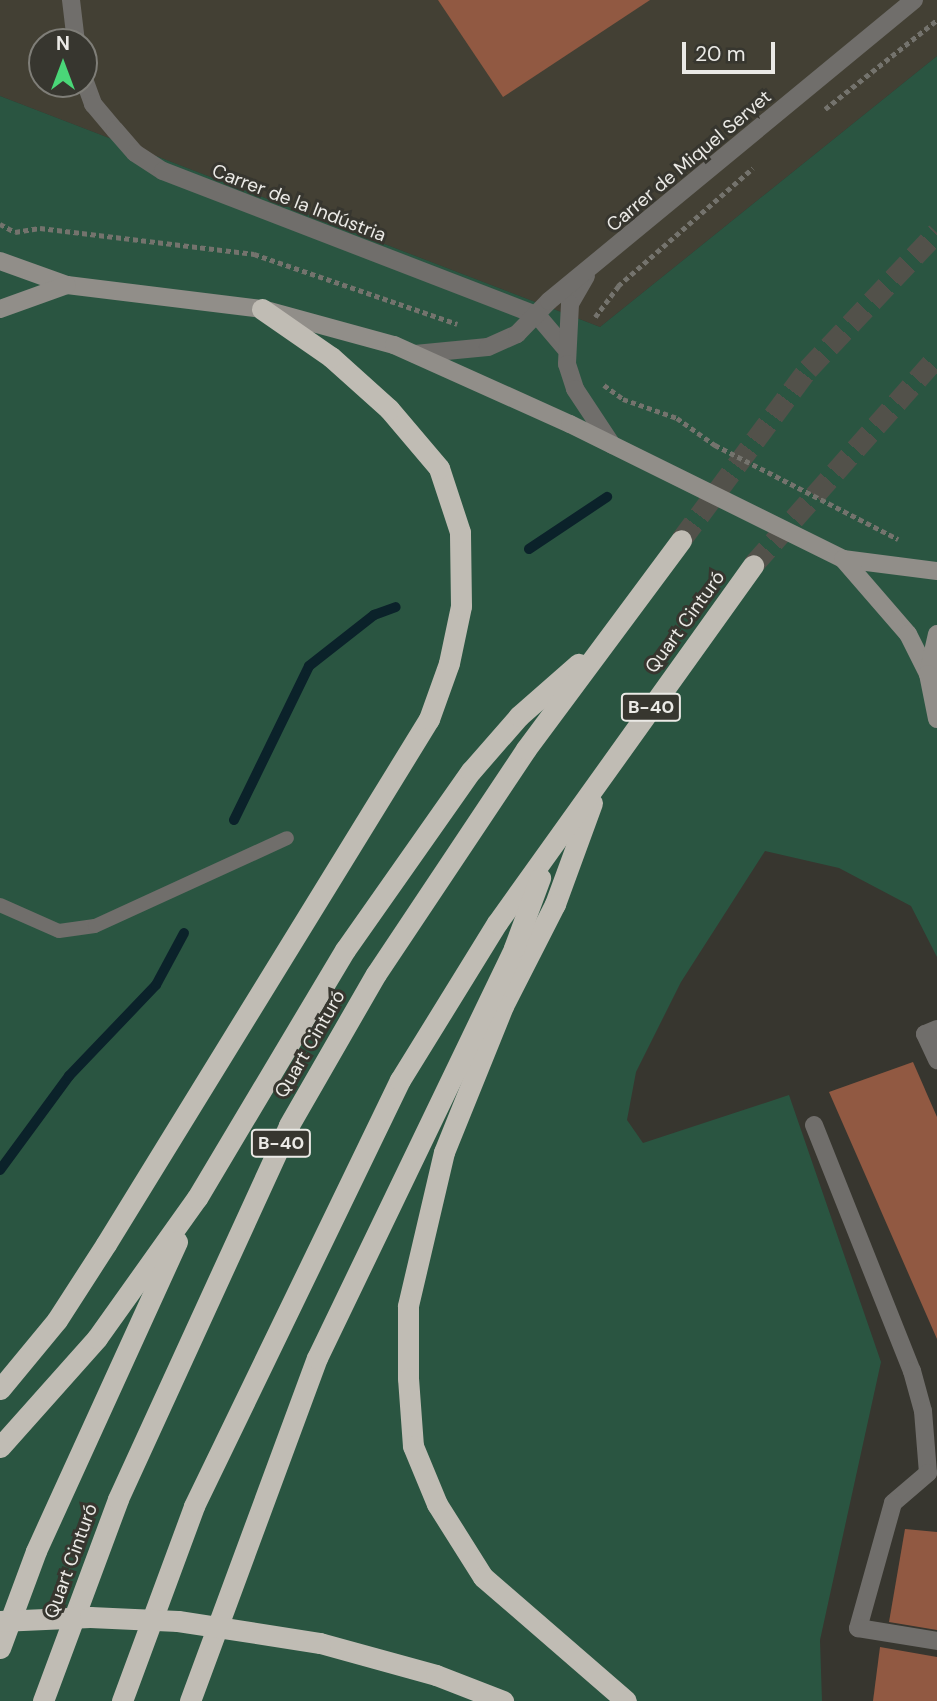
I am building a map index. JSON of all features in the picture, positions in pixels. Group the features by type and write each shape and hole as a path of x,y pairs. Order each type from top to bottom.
{"highway":[{"path":"0,1389 57,1320 107,1244 429,719 449,663 461,606 460,532 439,468 389,409 331,357 262,309"},
{"name":"Quart Cinturó","path":"43,1701 118,1499 289,1125 376,974 526,749 681,540"},
{"name":"Quart Cinturó","path":"122,1701 194,1506 400,1080 496,923 753,565"},
{"path":"0,1447 97,1338 197,1198 345,950 471,771 519,716 611,635"},
{"path":"603,774 555,904 503,1006 444,1152 408,1306 408,1378 414,1446 437,1504 483,1577 626,1701"},
{"path":"190,1701 317,1358 514,948 550,850"},
{"path":"0,1648 36,1551 197,1198"},
{"path":"0,1621 90,1617 178,1621 320,1643 436,1675 503,1701"}],"street":[{"path":"71,0 74,28"},
{"name":"Carrer de Miquel Servet","path":"415,354 488,347 517,334 914,0"},
{"name":"Carrer de la Indústria","path":"91,98 135,153 163,171 537,315"},
{"path":"0,261 67,285 262,309 415,354 612,445 843,559 937,571"},
{"name":"Carrer de Miquel Servet","path":"588,273 570,304 565,348 570,380 612,445"},
{"path":"0,309 67,285"},
{"name":"Carrer de Miquel Servet","path":"537,315 565,348"},
{"path":"843,559 908,634 928,674 937,719"},
{"path":"928,674 937,634"},
{"path":"931,1031 937,1060"},
{"path":"814,1125 912,1371 926,1448 928,1473 893,1503 858,1628 937,1641"}],"lane":[{"path":"0,905 59,931 94,926 287,838"}],"path":[{"path":"821,111 937,20"},
{"path":"592,328 605,299 759,162"}],"shaded area":[{"path":"0,0 937,0 937,56 600,327 0,96"}],"green space":[{"path":"937,56 937,957 911,906 839,868 765,851 681,982 636,1072 627,1120 643,1143 789,1095 881,1362 820,1640 822,1701 0,1701 0,96 600,327"}],"building":[{"path":"438,0 650,0 503,97"},
{"path":"913,1062 937,1117 937,1339 829,1092"},
{"path":"905,1529 937,1532 937,1630 889,1622"},
{"path":"880,1647 937,1657 937,1701 873,1701"}],"waterway":[{"path":"529,549 607,497"},
{"path":"234,820 309,666 374,615 396,607"},
{"path":"0,1170 69,1076 156,985 184,933"}],"tunnel":[{"path":"681,540 808,369 937,232"},
{"path":"753,565 937,357"}]}
